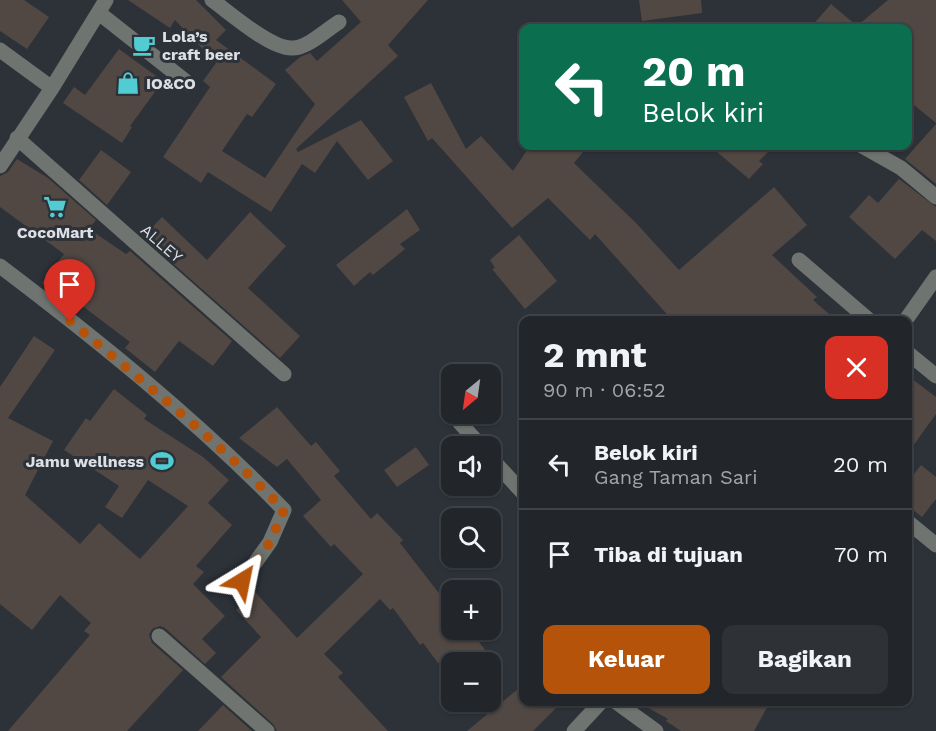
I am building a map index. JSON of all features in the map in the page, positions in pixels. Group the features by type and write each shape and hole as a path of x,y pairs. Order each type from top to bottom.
{"street":[{"path":"212,0 272,42 284,47 293,48 304,45 339,22"},
{"path":"0,166 102,7 189,84"},
{"path":"0,50 52,88"},
{"name":"ALLEY","path":"17,138 284,374"},
{"path":"869,150 901,168 936,197"},
{"path":"799,260 864,316"},
{"path":"0,266 195,425 249,474 284,510 270,542 242,581"},
{"path":"909,316 936,277"},
{"path":"912,356 936,375"},
{"path":"461,424 472,436"},
{"path":"501,469 519,489"},
{"path":"912,525 936,545"},
{"path":"159,636 267,731"},
{"path":"574,731 597,706"},
{"path":"622,706 656,731"}],"building":[{"path":"0,0 24,0 49,17 27,49 0,31"},
{"path":"128,0 196,0 226,30 216,40 276,84 252,117 247,114 222,151 265,178 315,104 285,70 300,57 310,53 317,61 361,22 342,0 428,0 388,45 398,56 296,149 298,152 361,120 393,161 368,180 337,141 315,173 302,164 271,212 208,172 201,183 163,157 210,87 203,81 216,63 175,20 170,28"},
{"path":"639,0 701,0 702,13 642,21"},
{"path":"888,0 936,0 936,123 912,103 912,24 859,24"},
{"path":"831,4 855,24 814,24"},
{"path":"119,49 163,81 130,126 132,127 122,143 63,103 74,87 85,95"},
{"path":"431,83 466,149 481,136 513,171 527,150 585,150 574,163 637,224 679,270 774,187 807,225 772,255 817,297 813,300 831,316 669,316 595,234 590,240 548,198 512,228 432,138 428,141 404,97"},
{"path":"936,124 936,184 905,159"},
{"path":"101,150 131,172 107,205 79,180"},
{"path":"715,150 770,150 759,161 763,164 749,179"},
{"path":"17,159 48,178 96,220 89,229 126,254 130,251 232,341 213,366 179,341 155,372 125,348 130,342 72,298 69,303 42,283 64,254 0,207 0,176 8,172"},
{"path":"899,179 936,207 936,241 922,230 895,259 849,217 869,195 878,203"},
{"path":"407,209 420,230 400,244 405,249 373,275 370,272 354,286 336,265"},
{"path":"250,212 286,246 248,288 300,336 280,358 143,237 162,217 207,260"},
{"path":"519,235 557,281 525,309 492,269 495,268 490,260"},
{"path":"34,336 55,350 8,418 53,441 25,495 80,544 99,523 140,559 188,506 148,480 122,518 105,507 119,486 64,450 86,418 90,421 114,389 147,415 144,419 203,457 229,480 208,503 232,525 196,566 204,572 193,584 225,616 202,639 216,653 205,664 165,628 160,626 152,629 149,635 152,643 183,670 127,731 8,731 90,635 84,631 91,623 60,595 32,630 0,604 0,387"},
{"path":"912,379 936,397 936,414 912,447"},
{"path":"277,407 311,446 316,442 340,471 334,476 371,519 377,513 403,540 400,543 441,596 441,640 478,640 487,652 441,652 441,663 438,663 423,643 420,645 393,608 390,610 380,599 324,654 343,673 338,677 388,731 277,731 273,724 221,677 261,637 236,610 255,592 297,638 363,574 334,544 331,547 303,516 321,500 287,459 277,467 239,438"},
{"path":"416,447 429,465 397,487 384,470"},
{"path":"921,465 936,477 936,499 922,517 912,509 912,477"},
{"path":"519,688 519,706 558,706 533,731 467,731 490,712 501,712 501,703"},
{"path":"223,705 252,731 198,731"},
{"path":"645,706 768,706 754,731 681,731 666,721 668,719"}],"place":[{"name":"Lola’s craft beer","path":"144,45"},
{"name":"IO&CO","path":"128,83"},
{"name":"CocoMart","path":"55,207"},
{"name":"Jamu wellness","path":"162,461"}],"route":[{"path":"70,321 195,425 249,474 284,510 270,542 242,581"}]}
